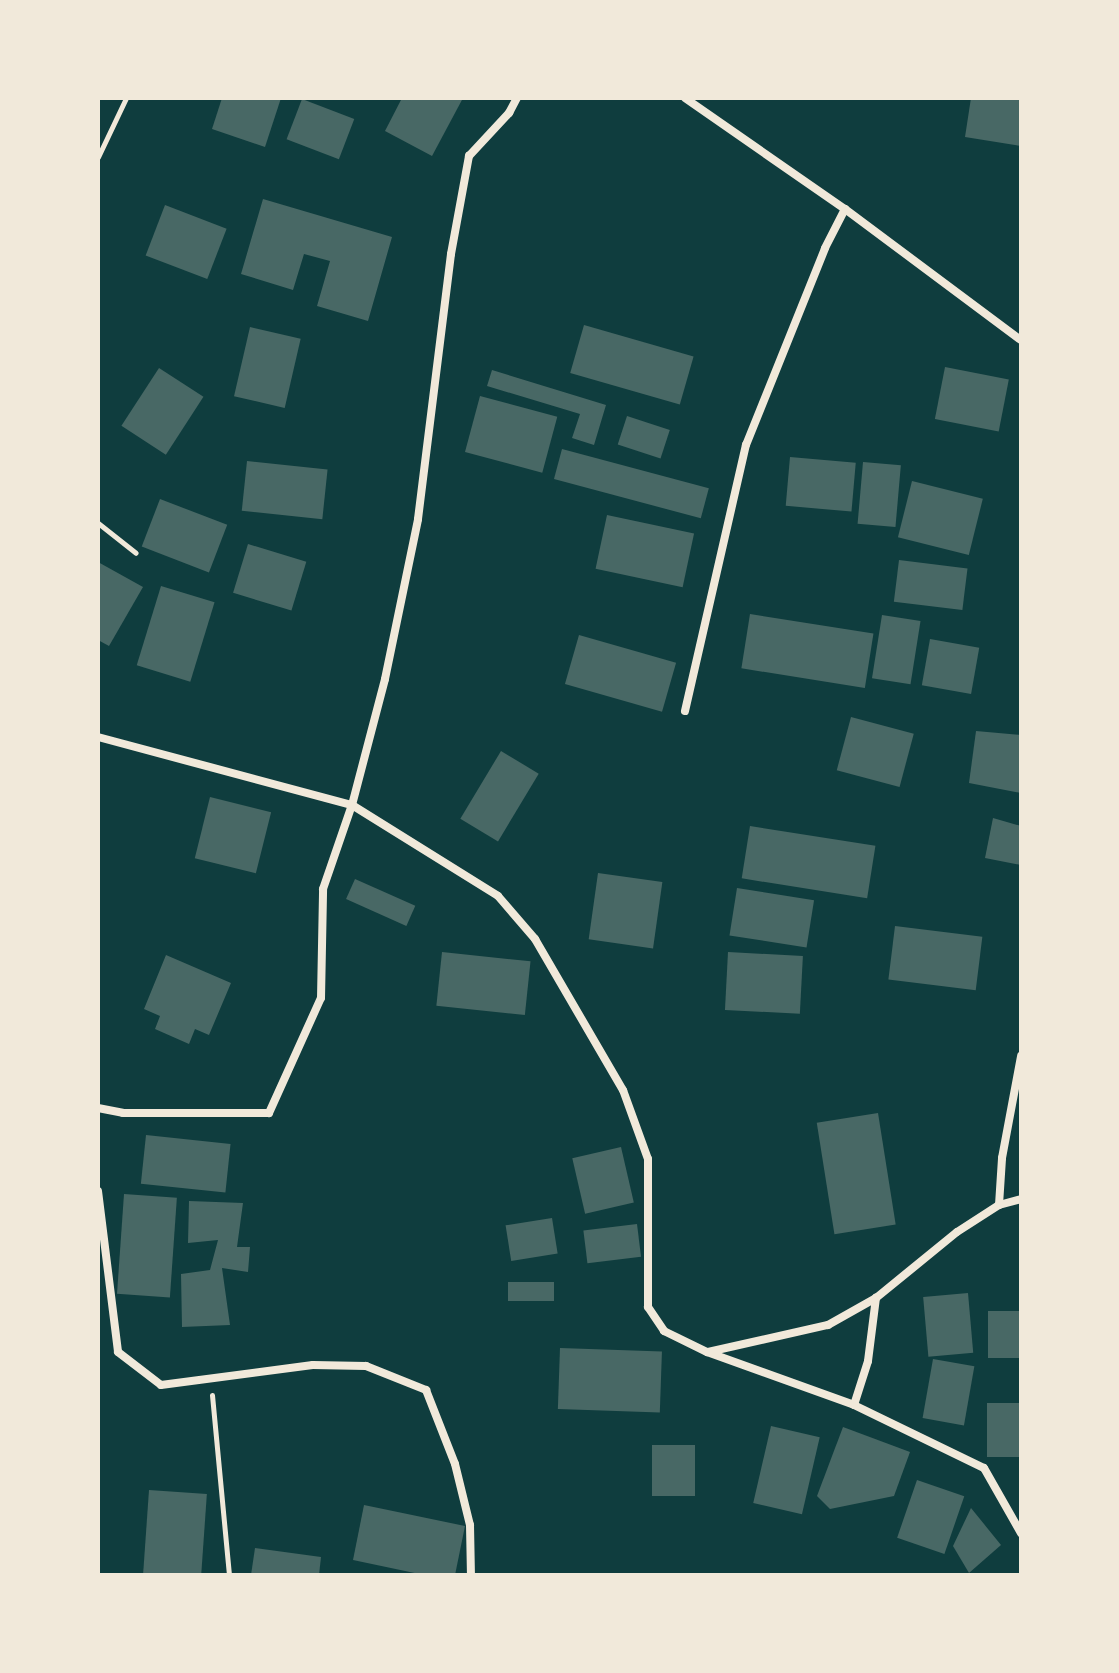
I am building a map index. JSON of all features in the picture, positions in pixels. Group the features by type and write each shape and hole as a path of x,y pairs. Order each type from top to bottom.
{"street":[{"path":"98,1108 123,1113 269,1113 321,998 323,889 352,805 385,679 418,519 451,254 469,156 509,113 517,98"},
{"path":"685,98 845,209 1021,340"},
{"path":"685,711 721,540 746,445 825,248 845,209"},
{"path":"98,737 352,805 498,896 535,939 623,1090 648,1159 648,1307 664,1331 707,1352 854,1405 984,1468 1021,1533"},
{"path":"999,1205 1002,1158 1021,1056"},
{"path":"98,1191 118,1352 161,1385 313,1365 366,1366 426,1390 455,1464 470,1525 471,1575"},
{"path":"707,1352 828,1325 876,1298 957,1232 999,1205 1021,1199"},
{"path":"854,1405 868,1361 876,1298"}],"path":[{"path":"98,157 126,98"},
{"path":"98,523 136,553"},
{"path":"210,1378 229,1575"}],"building":[{"path":"222,98 281,98 265,147 212,129"},
{"path":"402,98 463,98 432,156 385,131"},
{"path":"971,98 1021,98 1021,146 965,137"},
{"path":"302,99 354,119 339,159 287,139"},
{"path":"263,199 392,237 368,321 317,306 330,261 304,254 293,290 241,274"},
{"path":"165,205 227,229 207,279 146,255"},
{"path":"584,325 694,356 680,404 570,373"},
{"path":"250,327 301,339 285,408 234,396"},
{"path":"945,367 1009,379 999,431 935,419"},
{"path":"159,368 203,397 166,455 121,426"},
{"path":"492,370 606,405 594,445 572,438 580,414 487,386"},
{"path":"480,396 557,417 542,473 465,452"},
{"path":"627,416 670,430 661,458 618,445"},
{"path":"562,449 709,488 701,518 554,479"},
{"path":"790,457 856,463 851,512 786,506"},
{"path":"247,461 328,469 322,519 242,511"},
{"path":"863,462 901,465 895,527 858,524"},
{"path":"912,481 983,499 969,555 898,537"},
{"path":"160,499 227,525 209,572 142,547"},
{"path":"607,515 694,534 683,587 596,569"},
{"path":"248,544 306,562 291,611 233,593"},
{"path":"899,560 967,568 962,610 894,602"},
{"path":"98,562 143,587 109,646 98,640"},
{"path":"161,586 215,602 190,682 137,665"},
{"path":"750,614 873,634 865,688 741,668"},
{"path":"882,615 921,621 911,684 872,678"},
{"path":"579,635 676,663 662,712 565,684"},
{"path":"930,639 979,648 971,694 922,685"},
{"path":"851,717 914,734 900,787 837,770"},
{"path":"976,731 1021,735 1021,793 969,783"},
{"path":"501,751 539,774 498,841 460,819"},
{"path":"210,797 271,812 256,873 195,858"},
{"path":"993,818 1021,826 1021,865 985,858"},
{"path":"750,826 875,846 867,898 742,878"},
{"path":"598,873 662,882 653,948 589,939"},
{"path":"355,879 415,906 406,926 346,899"},
{"path":"737,888 814,900 807,948 729,935"},
{"path":"895,926 982,937 976,990 888,980"},
{"path":"442,952 531,961 525,1015 436,1006"},
{"path":"728,952 803,956 800,1014 725,1010"},
{"path":"166,955 231,983 209,1035 195,1029 189,1044 155,1029 160,1016 144,1009"},
{"path":"878,1113 896,1225 834,1234 817,1123"},
{"path":"146,1135 231,1144 225,1193 141,1184"},
{"path":"621,1147 634,1203 585,1214 572,1158"},
{"path":"124,1194 177,1198 170,1297 117,1294"},
{"path":"189,1201 243,1203 237,1247 250,1247 248,1272 222,1268 230,1325 182,1327 181,1274 210,1270 218,1240 188,1243"},
{"path":"552,1218 558,1254 511,1261 506,1225"},
{"path":"637,1224 641,1257 587,1263 583,1231"},
{"path":"508,1282 554,1282 554,1301 508,1301"},
{"path":"968,1293 973,1353 928,1357 923,1297"},
{"path":"988,1311 1021,1311 1021,1358 988,1358"},
{"path":"560,1348 662,1352 660,1413 558,1409"},
{"path":"933,1359 974,1366 964,1425 923,1418"},
{"path":"987,1403 1021,1403 1021,1457 987,1457"},
{"path":"771,1426 820,1437 802,1514 753,1503"},
{"path":"843,1427 910,1452 894,1496 830,1509 817,1496"},
{"path":"652,1445 695,1445 695,1496 652,1496"},
{"path":"917,1480 964,1496 944,1554 897,1538"},
{"path":"149,1490 207,1494 201,1575 143,1575"},
{"path":"364,1505 465,1526 455,1575 424,1575 353,1560"},
{"path":"971,1508 1001,1545 969,1573 953,1546"},
{"path":"255,1548 321,1557 319,1575 251,1575"}]}
